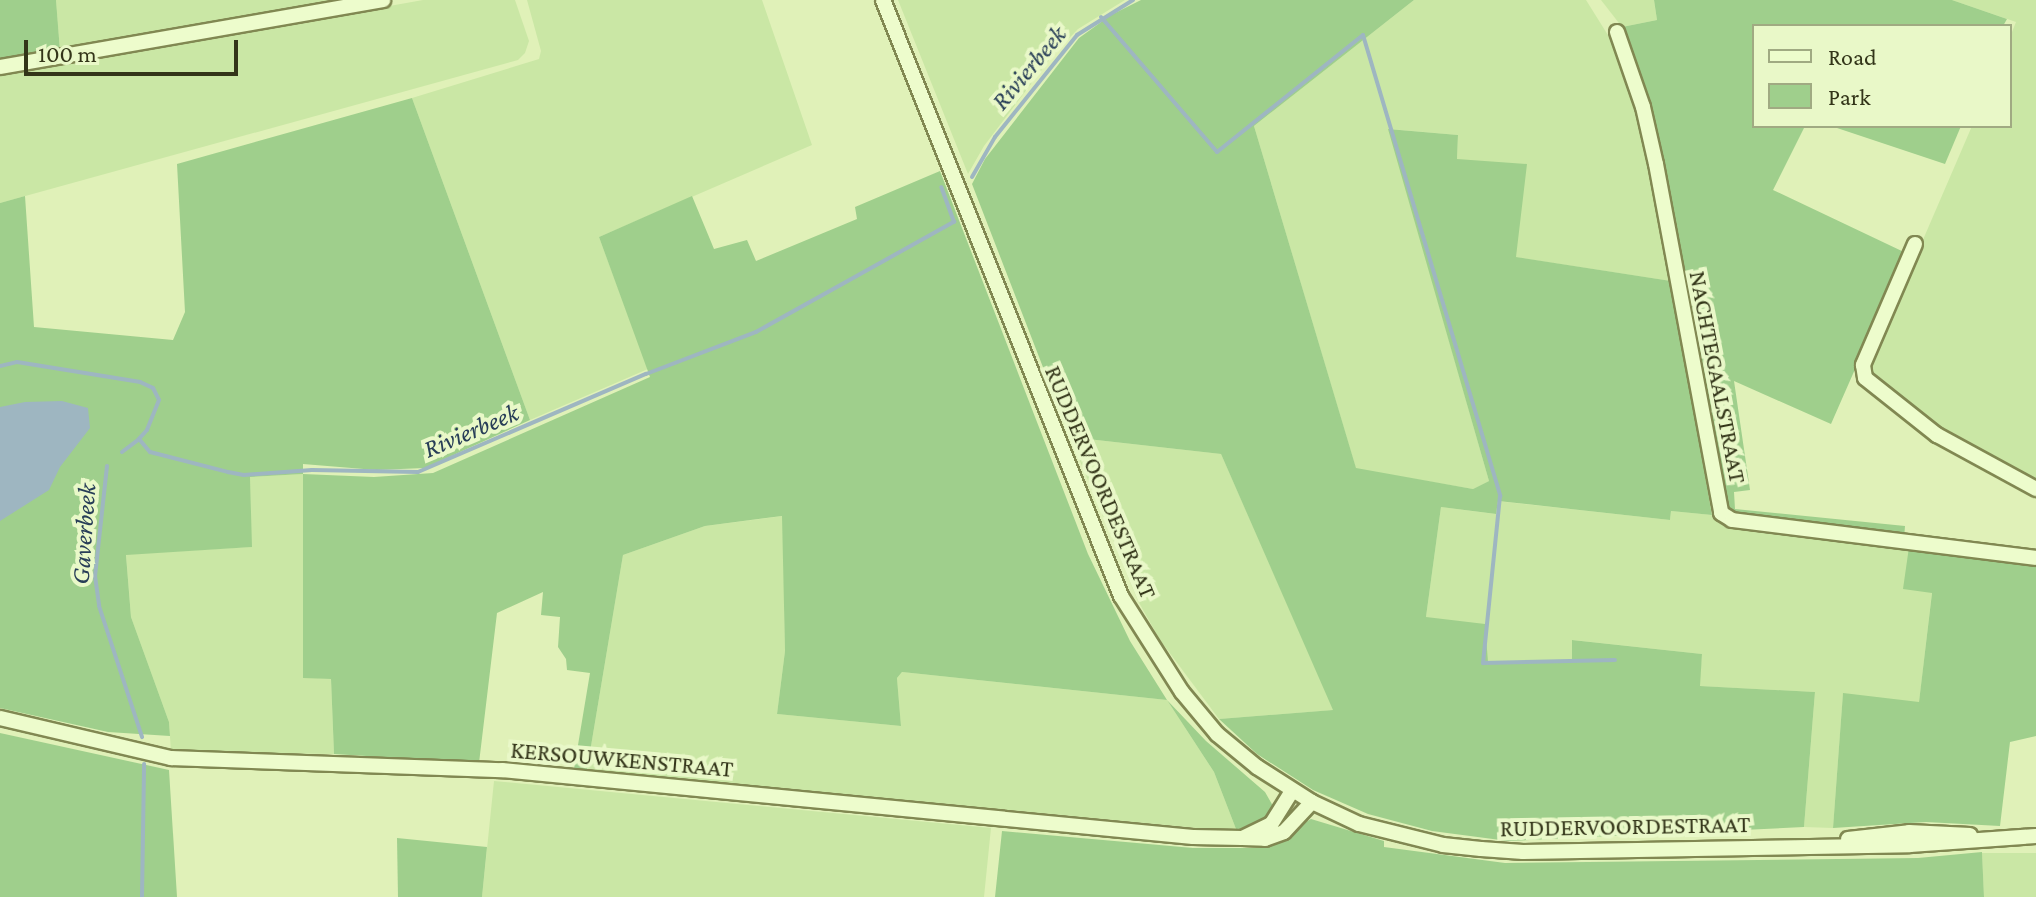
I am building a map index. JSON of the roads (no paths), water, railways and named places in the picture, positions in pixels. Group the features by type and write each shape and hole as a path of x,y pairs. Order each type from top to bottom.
{"street":[{"path":"0,67 383,0"},
{"name":"RUDDERVOORDESTRAAT","path":"883,0 1121,596 1182,692 1217,734 1292,791 1359,824 1403,836 1481,849 1523,852 1818,845 1871,834 1909,832 2036,836"},
{"name":"NACHTEGAALSTRAAT","path":"1617,32 1643,107 1656,164 1721,513 1732,520 2036,558"},
{"path":"1915,244 1863,365 1865,378 1937,435 2036,489"},
{"name":"KERSOUWKENSTRAAT","path":"0,718 171,758 502,770 1177,835 1265,839 1284,832 1312,802"},
{"path":"1242,838 1271,824 1292,791"}],"water":[{"path":"62,401 88,408 90,428 60,467 49,490 0,521 0,407 25,402"}],"waterway":[{"name":"Rivierbeek","path":"972,177 995,137 1077,35 1133,0"},
{"path":"1101,17 1217,152 1363,35 1500,496 1483,663 1615,660"},
{"name":"Rivierbeek","path":"0,366 17,362 140,382 153,388 159,400 147,430 139,439 150,452 228,472 244,475 312,470 418,472 646,374 756,332 954,222 941,187"},
{"name":"Gaverbeek","path":"122,452 139,439"},
{"name":"Gaverbeek","path":"107,466 95,576 99,606 142,737"},
{"name":"Gaverbeek","path":"142,897 144,764"}]}
